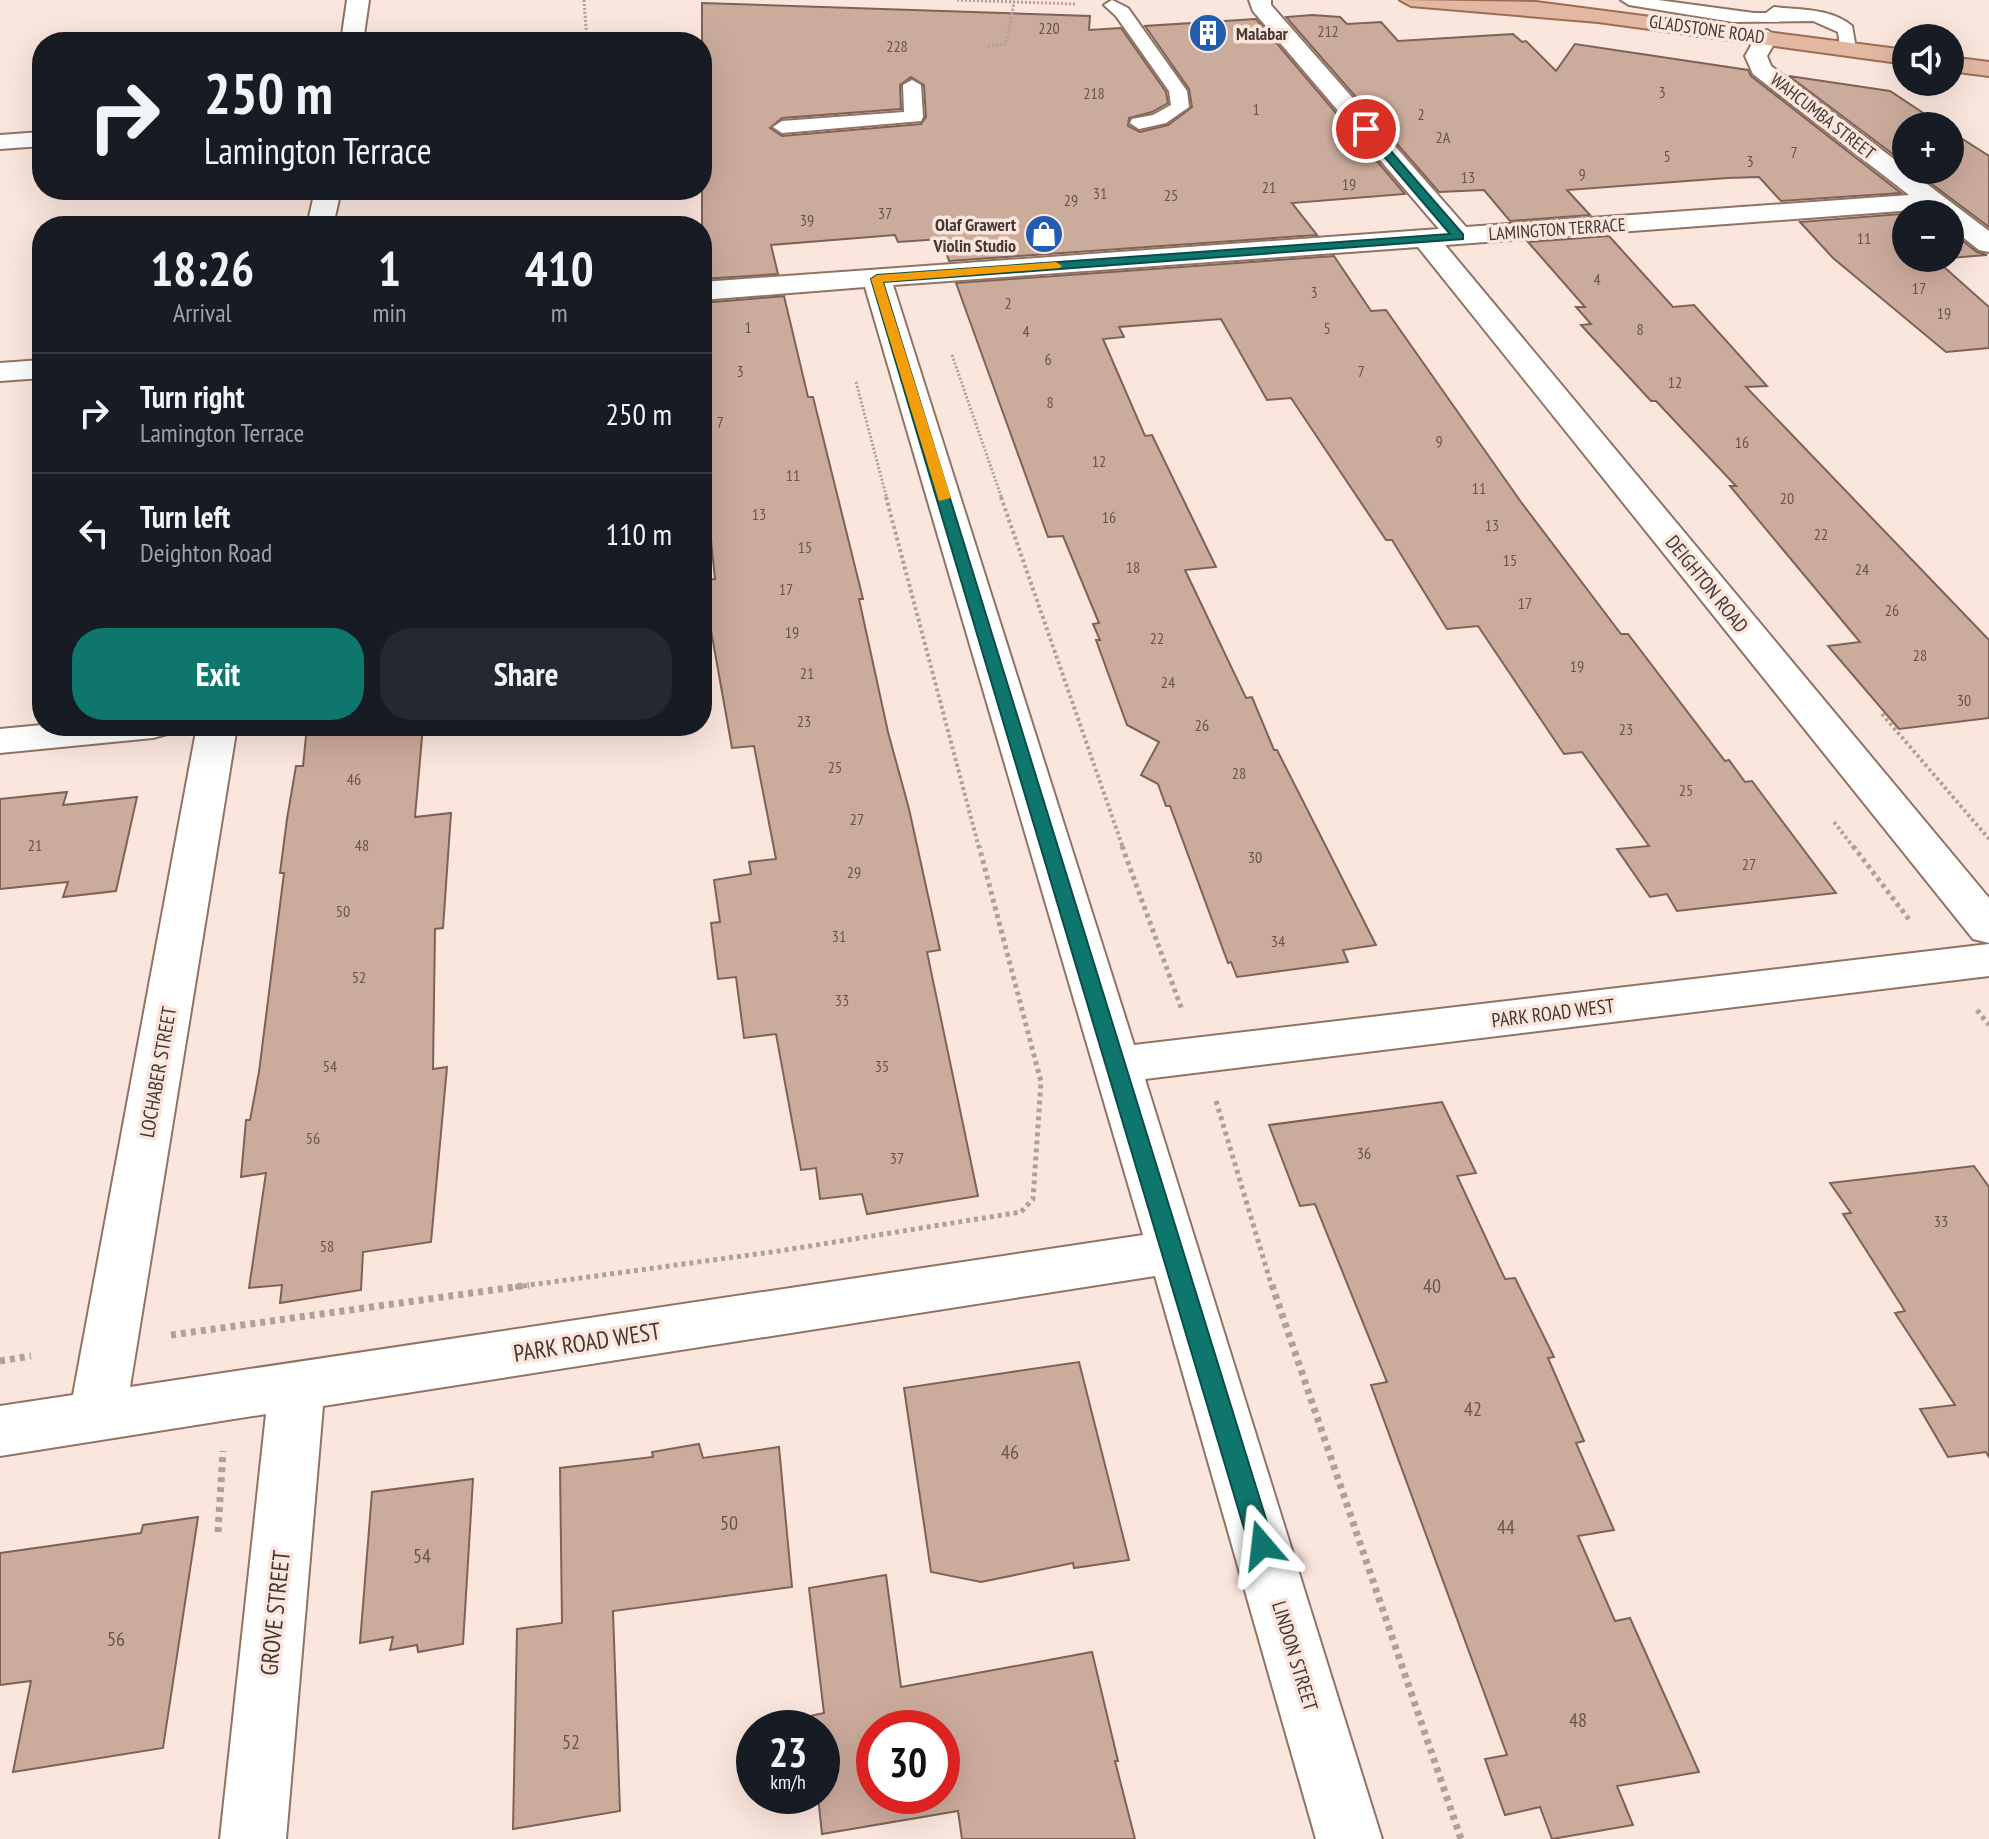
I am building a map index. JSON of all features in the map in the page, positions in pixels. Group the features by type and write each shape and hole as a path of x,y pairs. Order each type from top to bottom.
{"main road":[{"name":"GLADSTONE ROAD","path":"1411,0 1573,11 1892,55"},
{"path":"1964,66 1989,69"}],"street":[{"path":"353,32 358,0"},
{"name":"DEIGHTON ROAD","path":"1260,0 1261,6 1442,238 1989,928"},
{"name":"WAHCUMBA STREET","path":"1767,37 1756,56 1761,69 1932,200"},
{"path":"0,142 32,140"},
{"name":"LAMINGTON TERRACE","path":"712,290 1892,204"},
{"name":"WAHCUMBA STREET","path":"1964,225 1989,244"},
{"name":"LINDON STREET","path":"877,279 1174,1252 1349,1839"},
{"path":"0,372 32,370"},
{"path":"0,741 51,736"},
{"name":"LOCHABER STREET","path":"97,1417 215,736"},
{"name":"PARK ROAD WEST","path":"1117,1065 1979,980"},
{"name":"PARK ROAD WEST","path":"0,1431 1174,1252"},
{"name":"GROVE STREET","path":"253,1839 297,1386"}],"lane":[{"path":"1629,0 1740,16 1776,18 1795,15"},
{"path":"1742,0 1758,10 1842,25 1846,30 1847,49"},
{"path":"1090,5 1112,3 1122,12 1178,91 1180,107 1159,119 1139,123"},
{"path":"782,127 914,117 912,85"}],"path":[{"path":"584,0 586,32"},
{"path":"957,0 1090,5"},
{"path":"988,46 1006,44 1014,2"},
{"path":"952,354 1173,992 1185,1014"},
{"path":"170,1335 779,1251 1021,1212 1033,1199 1041,1082 855,377"},
{"path":"1825,811 1913,924 1897,926"},
{"path":"1979,980 1989,1025"},
{"path":"1230,1099 1214,1101 1274,1293 1461,1839"},
{"path":"0,1361 31,1356"},
{"path":"214,1444 225,1454 216,1546"}],"building":[{"path":"702,3 1090,16 1089,30 1121,28 1166,92 1168,103 1152,112 1129,118 1128,126 1140,132 1168,125 1192,107 1189,89 1145,26 1256,19 1405,194 1292,203 1317,235 949,261 942,239 898,242 895,235 771,245 778,274 712,278 712,216 702,216 702,200 712,200 712,32 702,32","holes":["911,77 924,85 926,117 921,124 782,136 770,128 782,118 901,109 900,85"]},
{"path":"1286,17 1340,17 1347,24 1381,22 1398,41 1513,34 1522,42 1526,41 1556,71 1575,44 1748,70 1751,76 1901,193 1781,201 1759,177 1727,178 1567,190 1590,215 1510,221 1484,190 1439,192"},
{"path":"1789,76 1890,91 1892,96 1898,96 1922,112 1892,112 1892,153"},
{"path":"1964,140 1989,156 1989,227 1964,208 1964,200 1953,200 1932,184 1964,184"},
{"path":"1892,215 1892,272 1950,272 1989,307 1989,348 1946,352 1833,258 1800,222"},
{"path":"1609,236 1673,307 1694,305 1767,386 1746,387 1989,640 1989,718 1899,729 1828,646 1860,642 1730,486 1736,486 1581,325 1591,324 1576,307 1585,307 1528,242"},
{"path":"1964,242 1977,252 1987,255 1964,257"},
{"path":"1334,256 1371,311 1386,310 1521,502 1621,634 1628,634 1725,761 1729,760 1745,782 1752,781 1836,893 1677,911 1667,894 1650,897 1617,849 1649,846 1582,752 1564,754 1478,626 1447,629 1392,540 1386,540 1291,398 1267,400 1221,319 1119,327 1124,337 1103,339 1145,436 1152,435 1216,567 1185,570 1246,698 1252,697 1274,750 1277,750 1376,945 1343,950 1348,962 1237,977 1231,962 1228,963 1170,806 1166,806 1158,784 1141,775 1159,742 1127,725 1096,640 1100,640 1093,624 1099,623 1063,536 1048,537 956,283"},
{"path":"784,296 808,397 813,397 863,599 859,599 888,732 909,809 940,950 927,952 978,1196 867,1214 862,1194 820,1199 816,1168 801,1170 776,1034 744,1038 736,977 718,979 711,923 720,922 714,880 751,874 749,862 776,859 754,746 732,748 712,636 712,579 715,579 712,549 712,302"},
{"path":"306,736 422,736 415,817 451,813 443,928 435,929 433,1069 447,1067 431,1242 363,1252 361,1290 280,1303 282,1285 249,1288 266,1173 241,1177 246,1120 250,1120 259,1072 284,873 280,873 287,819 296,766 303,766"},
{"path":"67,792 63,805 137,797 116,891 63,897 68,882 0,889 0,799"},
{"path":"1442,1102 1476,1173 1457,1176 1505,1279 1515,1278 1554,1357 1548,1358 1584,1441 1576,1443 1614,1530 1578,1536 1615,1621 1630,1618 1699,1772 1617,1786 1633,1825 1552,1839 1540,1807 1505,1815 1485,1759 1507,1755 1371,1385 1387,1382 1315,1204 1300,1206 1269,1125"},
{"path":"1974,1166 1989,1187 1989,1457 1986,1452 1948,1457 1920,1409 1955,1405 1895,1313 1905,1311 1843,1214 1851,1213 1830,1183"},
{"path":"1079,1362 1129,1560 1074,1568 1073,1563 981,1582 931,1572 904,1388"},
{"path":"699,1444 703,1458 779,1447 792,1587 613,1611 620,1811 513,1829 517,1629 562,1623 560,1468 653,1457 652,1452"},
{"path":"473,1479 463,1644 418,1652 417,1645 390,1650 393,1637 360,1643 372,1492"},
{"path":"198,1517 163,1748 13,1772 31,1681 0,1685 0,1553 141,1533 143,1525"},
{"path":"886,1575 901,1687 1092,1652 1135,1839 962,1839 958,1814 960,1710 856,1710 856,1814 940,1814 822,1834 820,1814 840,1814 840,1710 824,1710 809,1588"}],"slow traffic":[{"path":"944,498 877,279 1056,266"}],"place":[{"name":"Malabar","path":"1208,33"},
{"name":"Olaf Grawert Violin Studio","path":"1044,234"}],"route":[{"path":"1262,1545 877,279 1459,236 1366,129"}]}
